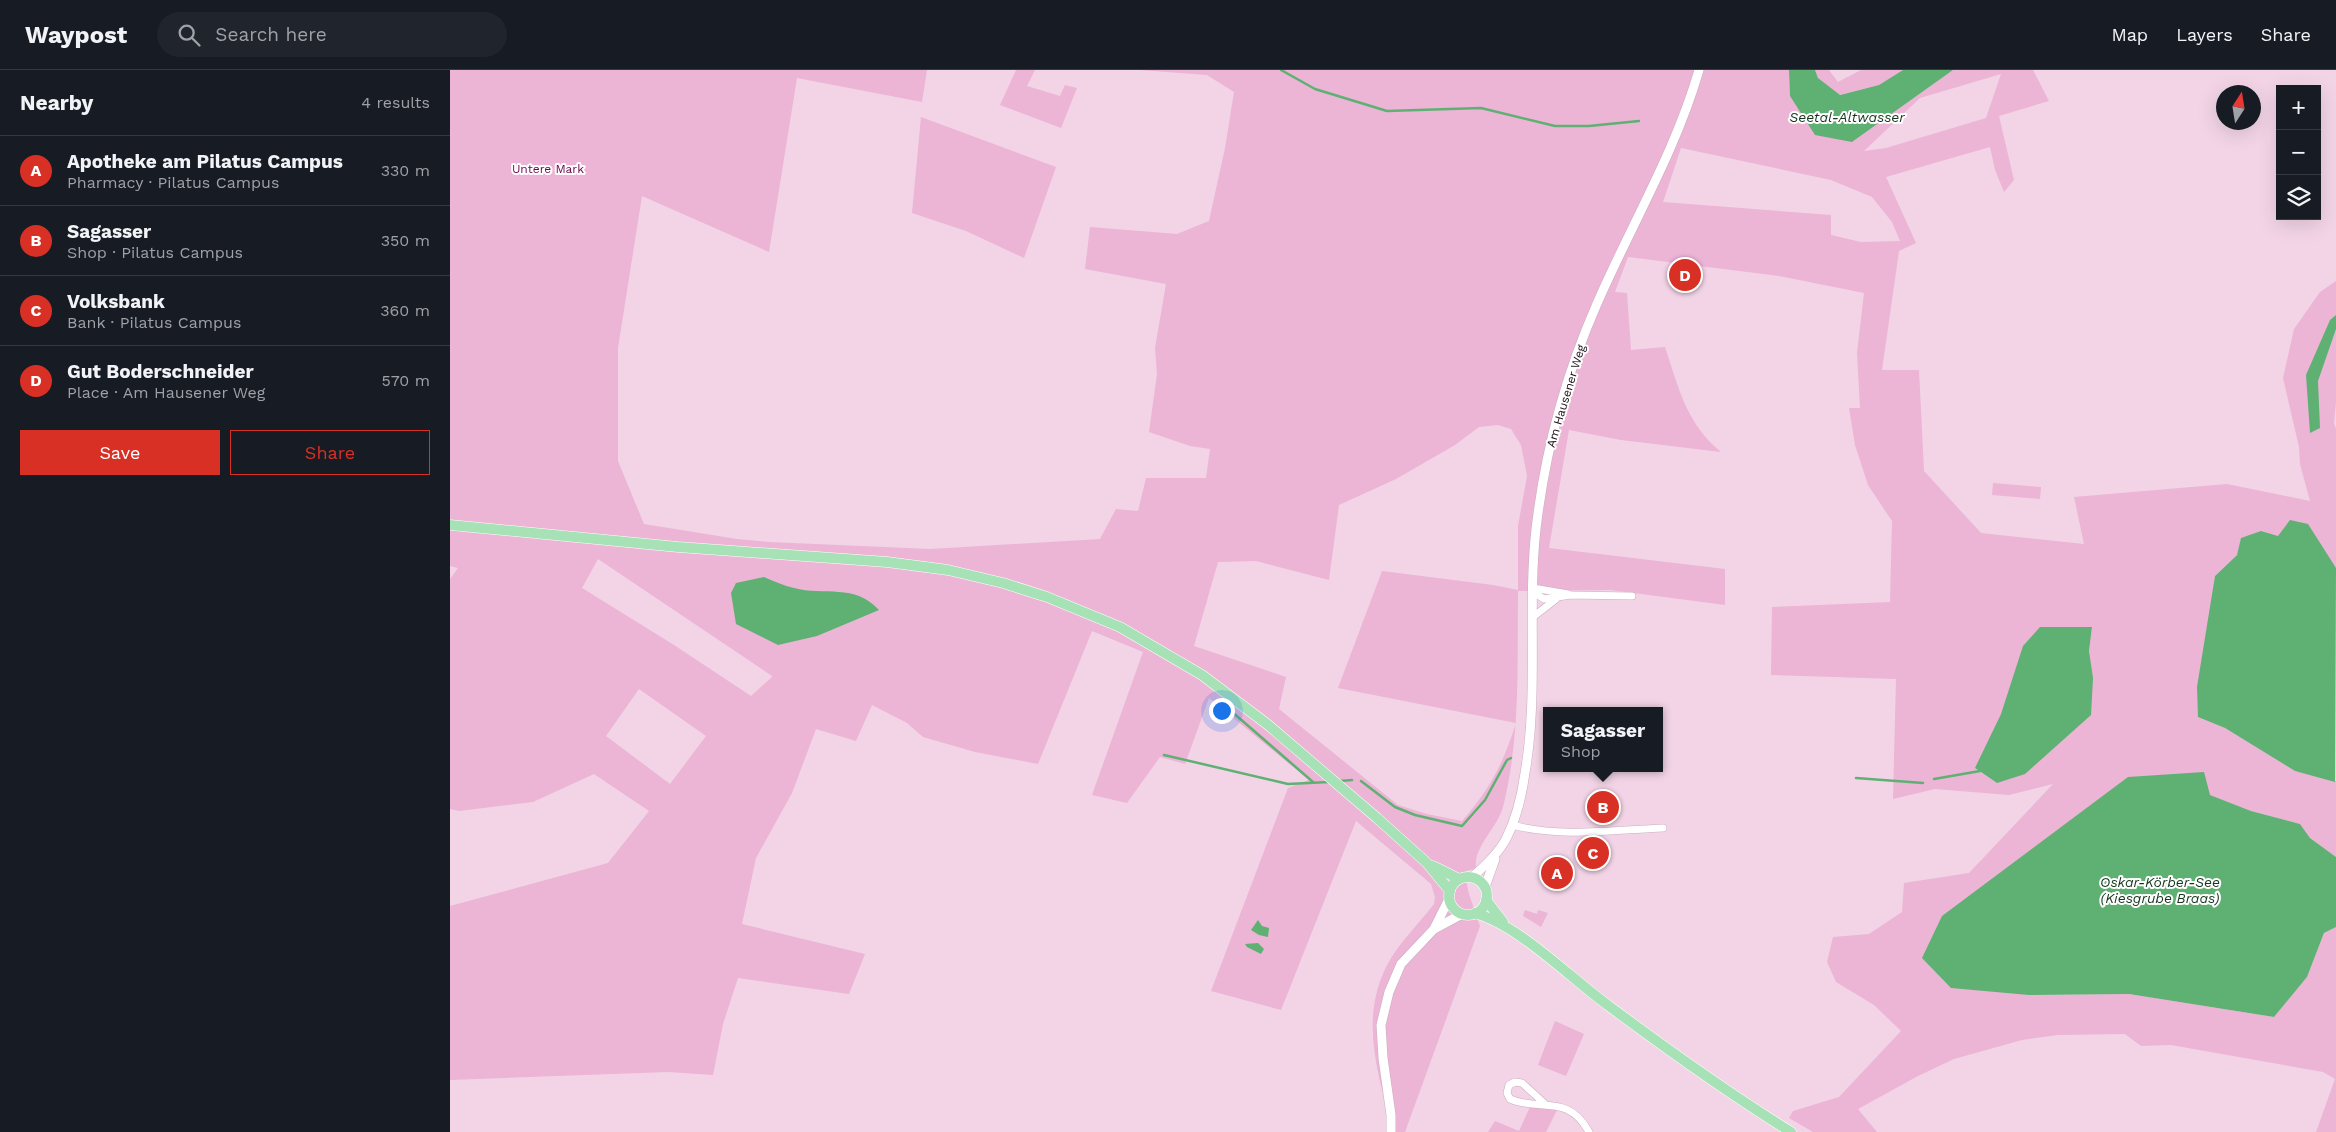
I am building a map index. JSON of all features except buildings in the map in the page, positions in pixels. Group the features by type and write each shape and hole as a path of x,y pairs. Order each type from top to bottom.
{"main road":[{"name":"Am Hausener Weg","path":"1496,854 1512,825 1522,789 1530,746 1536,531 1555,422 1579,347 1596,305 1672,148 1699,70"},
{"path":"450,525 678,547 887,562 948,570 1003,583 1047,597 1120,627 1202,675 1267,724 1427,863 1449,895 1452,906 1462,914"},
{"path":"1472,877 1496,854"},
{"path":"1496,854 1485,887 1486,900 1505,925 1638,1028 1791,1132"},
{"path":"1427,863 1459,879 1472,877 1477,879 1485,887"},
{"path":"1434,929 1449,895 1459,879"},
{"path":"1391,1132 1392,1115 1382,1058 1381,1025 1388,992 1401,964 1434,929 1462,914 1474,913 1480,910 1486,900"},
{"path":"1474,913 1505,925"}],"street":[{"path":"1533,590 1544,598 1558,598 1571,595"},
{"path":"1533,590 1571,595 1632,596"},
{"path":"1533,617 1558,598"},
{"path":"1512,825 1525,828 1575,832 1663,828"},
{"path":"1544,1103 1522,1083 1515,1082 1510,1086 1508,1092 1510,1099 1516,1102 1544,1103 1570,1110 1584,1122 1589,1132"}],"green space":[{"name":"Untere Mark","path":"450,70 927,70 922,102 797,78 769,252 642,196 618,348 618,461 644,524 737,539 769,542 930,549 1100,539 1116,509 1138,511 1146,478 1206,478 1210,449 1190,446 1149,432 1157,374 1155,348 1166,284 1085,269 1090,227 1177,234 1209,221 1225,148 1234,92 1207,75 1139,70 1789,70 1790,96 1852,142 1953,70 2033,70 2049,101 1999,116 2014,180 2004,192 1995,170 1990,147 1886,177 1916,243 1899,251 1882,370 1919,370 1924,471 1981,533 2084,544 2074,497 2227,484 2310,501 2300,464 2299,447 2283,378 2294,329 2320,292 2336,281 2336,402 2334,423 2336,429 2336,568 2331,563 2278,536 2261,531 2215,576 2198,717 2225,728 2295,771 2336,781 2336,857 2310,838 2300,824 2251,811 2210,795 2029,995 2129,994 2274,1017 2307,977 2324,933 2336,927 2336,1132 2316,1132 2335,1079 2323,1072 2171,1045 2141,1046 2125,1034 2058,1035 2022,1040 1954,1059 1918,1076 1858,1109 1877,1132 1813,1132 1789,1118 1793,1111 1839,1097 1901,1031 1874,1005 1836,982 1827,962 1833,937 1869,934 1902,912 1904,883 1969,873 2053,784 2009,795 1935,789 1893,799 1896,679 1771,675 1772,607 1890,602 1892,521 1868,485 1855,445 1849,408 1860,408 1857,353 1864,293 1779,276 1628,257 1615,292 1627,293 1631,350 1665,347 1685,404 1699,429 1721,452 1621,440 1569,430 1549,548 1725,569 1725,605 1611,590 1518,591 1516,723 1338,688 1382,571 1518,590 1518,526 1527,476 1521,445 1511,429 1498,425 1479,427 1455,445 1396,479 1339,505 1329,580 1256,561 1218,562 1194,646 1286,677 1279,709 1398,805 1427,814 1462,821 1495,775 1501,764 1515,724 1513,753 1503,807 1478,852 1476,868 1464,872 1480,926 1405,1132 1393,1132 1382,1088 1374,1044 1375,1001 1381,979 1391,958 1434,904 1435,897 1431,884 1356,821 1281,1010 1211,991 1288,788 1309,780 1209,698 1185,764 1160,757 1127,803 1092,795 1143,652 1092,631 1038,764 975,752 923,737 907,723 872,705 856,741 816,729 792,793 756,858 742,924 865,954 849,994 738,978 723,1024 713,1075 668,1072 450,1080 450,906 608,863 649,811 594,774 533,802 459,811 450,809 450,579 458,568 450,566","holes":["2001,74 1986,118 1886,148 1864,151 1920,98","1681,148 1831,180 1872,197 1892,222 1900,241 1861,242 1831,235 1831,215 1663,202","598,559 772,677 751,696 674,645 582,588","2092,627 2089,651 1997,783 1976,769 2001,714","639,689 706,736 670,784 606,736"]},
{"path":"1016,70 1035,70 1027,86 1060,96 1065,85 1077,88 1061,128 1000,105"},
{"path":"1815,70 1829,70 1838,82 1861,70 1903,70 1879,85 1839,95 1818,78"},
{"path":"921,117 1056,167 1024,258 966,231 912,213"},
{"path":"1993,483 2041,487 2040,499 1992,495"},
{"path":"1525,910 1537,914 1538,910 1548,913 1541,927 1523,916"},
{"path":"1555,1021 1584,1034 1566,1076 1538,1065"},
{"path":"1530,1107 1557,1110 1546,1132 1488,1132 1495,1121 1519,1131"}],"water":[{"name":"Seetal-Altwasser","path":"1789,70 1815,70 1818,78 1840,95 1879,85 1903,70 1953,70 1852,142 1815,135 1790,96"},
{"path":"2336,315 2336,329 2318,381 2320,428 2310,433 2306,375 2330,320"},
{"path":"2290,520 2308,524 2336,568 2335,782 2295,771 2225,728 2198,717 2197,687 2215,576 2237,555 2241,538 2261,531 2278,536"},
{"path":"764,577 794,588 849,593 860,596 879,610 817,636 778,645 736,624 731,593 736,583"},
{"path":"2040,627 2092,627 2089,651 2093,678 2091,715 2025,774 1997,783 1975,768 2001,714 2023,646"},
{"name":"Oskar-Körber-See (Kiesgrube Braas)","path":"2204,772 2210,795 2251,811 2300,824 2310,838 2336,857 2336,927 2324,933 2307,977 2274,1017 2129,994 2029,995 1951,988 1922,958 1942,916 2128,777"},
{"path":"1258,920 1262,926 1269,928 1268,937 1259,935 1251,930"},
{"path":"1258,943 1264,949 1261,954 1245,944"}],"waterway":[{"path":"1281,70 1315,89 1387,111 1481,108 1555,126 1589,126 1639,121"},
{"path":"1231,711 1313,782"},
{"path":"1164,755 1288,784 1329,782"},
{"path":"1361,781 1395,807 1415,815 1462,826 1485,800 1507,760 1511,758"},
{"path":"1934,779 1980,771"},
{"path":"1856,778 1923,783"},
{"path":"1340,781 1352,780"}],"place":[{"name":"Gut Boderschneider","path":"1685,275"},
{"name":"Sagasser","path":"1603,807"},
{"name":"Volksbank","path":"1593,853"},
{"name":"Apotheke am Pilatus Campus","path":"1557,873"}]}
